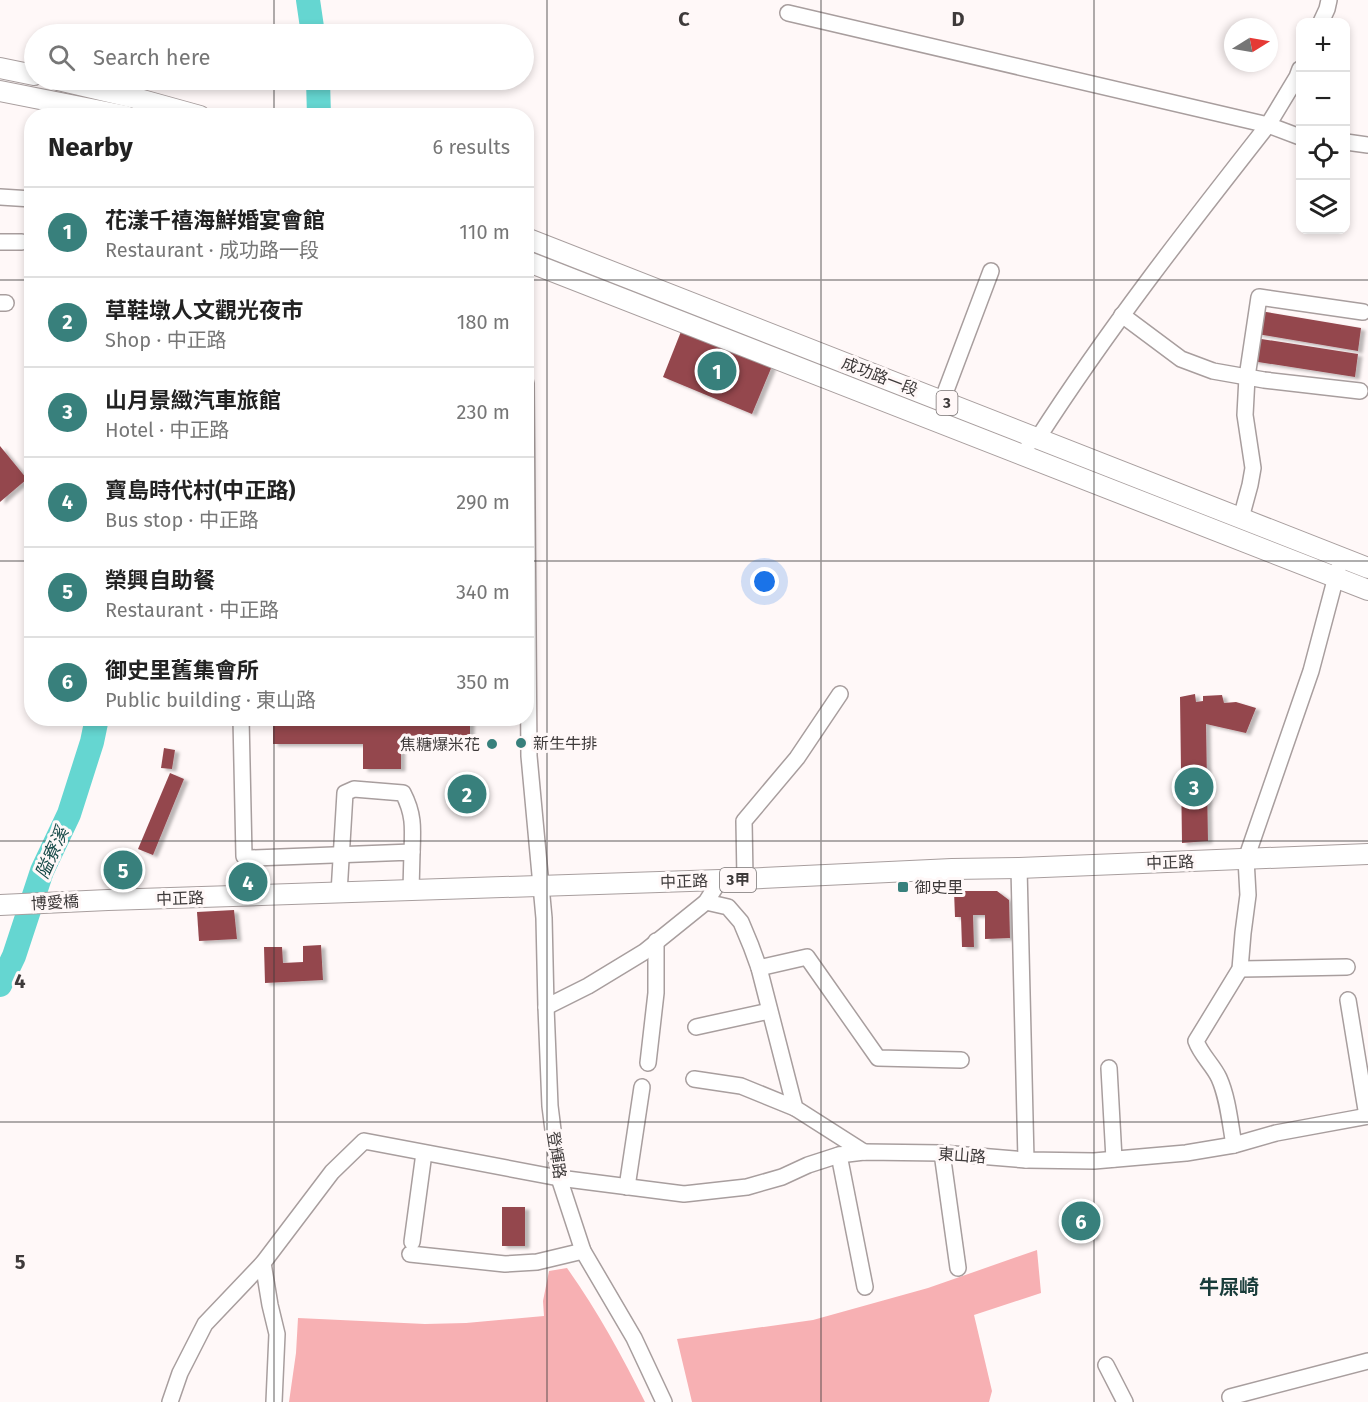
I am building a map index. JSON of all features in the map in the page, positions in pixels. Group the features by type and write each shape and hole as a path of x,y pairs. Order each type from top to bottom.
{"main road":[{"path":"0,68 24,73"},
{"path":"97,90 168,108"},
{"path":"0,91 86,108"},
{"name":"成功路一段","path":"534,241 1368,568"},
{"name":"成功路一段","path":"534,264 1368,590"},
{"name":"中正路","path":"108,900 720,880 1368,854"},
{"name":"博愛橋","path":"1,905 108,900"}],"street":[{"path":"1323,18 1329,0"},
{"path":"788,14 1268,125 1296,136"},
{"path":"1015,452 1038,438 1074,381 1149,278 1268,125 1299,72"},
{"path":"1350,143 1368,145"},
{"path":"0,197 24,198"},
{"path":"0,242 22,242"},
{"path":"942,401 991,271"},
{"path":"1241,518 1253,468 1245,415 1247,377 1259,297 1363,312"},
{"path":"1122,315 1181,359 1213,371 1360,391"},
{"path":"1234,1145 1223,1088 1218,1075 1200,1052 1196,1041 1240,969 1248,895 1246,859 1311,671 1342,558"},
{"path":"745,879 744,821 797,759 840,694"},
{"path":"241,726 244,856 246,858 412,852"},
{"name":"登輝路","path":"529,726 529,756 544,918 550,1106 559,1178 583,1251 634,1338 664,1402"},
{"path":"339,893 345,793 354,789 403,793 410,806 413,826 411,890"},
{"path":"1019,868 1026,1160"},
{"path":"546,1007 588,986 644,952 706,903 720,880"},
{"path":"706,903 728,907 741,922 759,968 795,1108"},
{"path":"648,1063 656,993 656,941"},
{"path":"759,968 807,957 878,1058 961,1060"},
{"path":"1240,969 1347,968"},
{"path":"1348,1000 1367,1116"},
{"path":"696,1027 769,1011"},
{"path":"1109,1068 1114,1159"},
{"path":"694,1079 741,1086 795,1108 864,1152"},
{"path":"627,1187 642,1087"},
{"name":"東山路","path":"263,1263 332,1172 363,1141 559,1178 684,1194 747,1187 782,1177 808,1165 839,1155 864,1152 942,1153 1026,1160 1094,1161 1186,1153 1367,1116"},
{"path":"424,1152 411,1248 505,1264 537,1262 583,1251"},
{"path":"942,1153 958,1268"},
{"path":"839,1155 865,1287"},
{"path":"170,1402 180,1373 205,1324 263,1263"},
{"path":"263,1263 277,1334 274,1402"},
{"path":"1230,1397 1368,1361"},
{"path":"1106,1365 1125,1402"}],"shaded area":[{"path":"1037,1250 1041,1293 974,1315 992,1391 989,1402 692,1402 677,1339 813,1320 928,1288"},
{"path":"567,1268 609,1334 645,1402 289,1402 298,1318 425,1324 544,1316 543,1301 549,1271"}],"building":[{"path":"1260,311 1361,328 1358,351 1257,334"},
{"path":"682,329 772,366 752,414 663,377"},
{"path":"1255,338 1358,354 1355,377 1252,361"},
{"path":"0,446 24,475 24,482 0,502"},
{"path":"1195,694 1196,702 1203,701 1203,696 1222,695 1224,703 1236,702 1256,708 1246,733 1206,724 1208,841 1182,843 1180,697"},
{"path":"273,726 470,726 470,744 401,744 401,769 363,769 363,744 273,744"},
{"path":"164,748 175,750 172,769 161,768"},
{"path":"170,773 184,779 153,855 138,849"},
{"path":"954,891 997,891 1009,900 1010,938 985,939 985,915 973,915 974,947 962,947 961,917 955,917"},
{"path":"234,910 237,939 199,941 197,912"},
{"path":"321,945 323,980 265,983 264,947 282,947 283,963 303,962 303,946"},
{"path":"1067,1204 1094,1204 1094,1237 1068,1238"},
{"path":"502,1207 525,1207 525,1246 502,1246"}],"waterway":[{"name":"隘寮溪","path":"308,0 312,24"},
{"name":"隘寮溪","path":"318,90 319,108"},
{"name":"隘寮溪","path":"0,985 14,956 42,871 69,814 95,726"}],"place":[{"name":"花漾千禧海鮮婚宴會館","path":"717,371"},
{"name":"新生牛排","path":"521,743"},
{"name":"焦糖爆米花","path":"492,744"},
{"name":"山月景緻汽車旅館","path":"1194,787"},
{"name":"草鞋墩人文觀光夜市","path":"467,794"},
{"name":"榮興自助餐","path":"123,870"},
{"name":"寶島時代村(中正路)","path":"248,882"},
{"name":"御史里","path":"903,887"},
{"name":"御史里舊集會所","path":"1081,1221"}],"district":[{"name":"牛屎崎","path":"1229,1287"}]}
